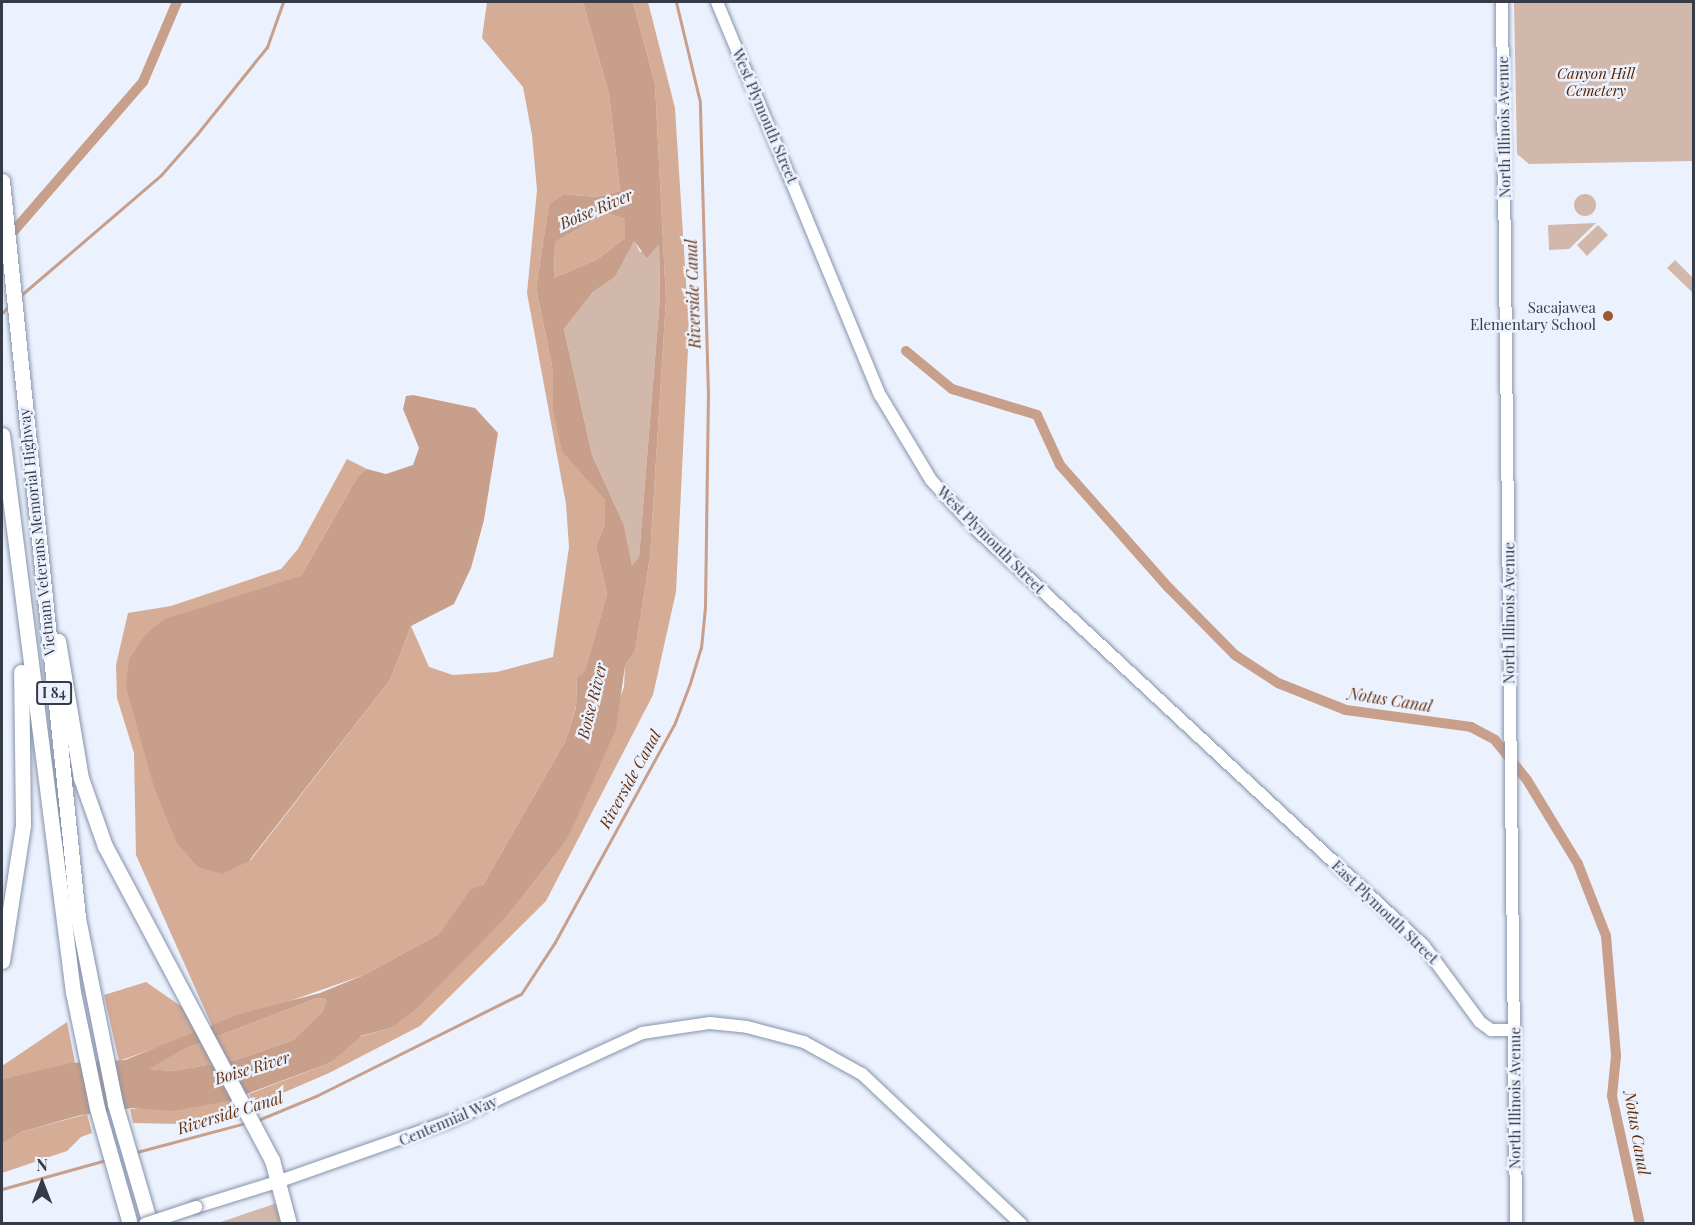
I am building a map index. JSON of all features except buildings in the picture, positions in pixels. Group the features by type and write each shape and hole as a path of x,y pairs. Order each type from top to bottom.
{"highway":[{"name":"Vietnam Veterans Memorial Highway","path":"2,181 22,398 37,516 68,830 91,987 131,1164 148,1224"},
{"name":"Vietnam Veterans Memorial Highway","path":"2,435 18,588 73,992 113,1170 130,1224"},
{"path":"37,516 81,778 105,846 266,1149 280,1181 289,1224"},
{"path":"2,961 23,825 18,588"}],"street":[{"name":"West Plymouth Street","path":"717,2 880,395 910,451 977,530 1279,810"},
{"name":"North Illinois Avenue","path":"1502,2 1508,738 1515,1030 1516,1224"},
{"name":"East Plymouth Street","path":"1279,810 1424,945 1480,1022 1491,1030 1515,1030"},
{"name":"Centennial Way","path":"148,1224 448,1122 642,1033 710,1023 747,1027 804,1042 862,1074 1021,1224"}],"green space":[{"name":"Canyon Hill Cemetery","path":"1514,2 1693,2 1693,161 1529,164 1517,154"},
{"path":"1585,194 1593,197 1596,205 1593,213 1585,216 1577,213 1574,205 1577,197"},
{"path":"1596,223 1569,249 1549,250 1548,225"},
{"path":"1598,225 1608,235 1587,256 1577,245"},
{"path":"634,240 640,252 659,243 660,297 639,557 632,567 624,525 592,455 564,329 593,292 615,277"},
{"path":"1675,260 1693,278 1693,293 1667,268"},
{"path":"277,1203 280,1223 218,1223"}],"shaded area":[{"path":"487,2 583,2 609,94 620,191 596,197 564,194 549,204 536,288 553,371 553,410 605,500 605,524 596,546 607,594 585,672 577,677 576,706 566,740 483,885 471,890 439,934 364,975 213,1028 136,855 134,753 117,698 116,665 128,613 171,606 281,569 298,549 347,459 367,469 358,476 301,576 283,585 250,861 390,680 411,626 429,667 453,675 497,672 553,657 569,547 566,504 527,293 537,190 532,135 523,87 482,38"},
{"path":"633,2 648,2 675,108 689,329 676,592 653,695 546,901 420,1026 329,1073 255,1105 249,1094 332,1062 359,1037 391,1028 508,915 567,840 624,687 625,666 635,651 650,557 666,299 655,84"},
{"path":"606,213 625,219 625,238 598,259 554,278 555,242"},
{"path":"146,982 185,1009 198,1033 119,1061 104,995"},
{"path":"317,998 326,999 323,1011 293,1040 236,1060 173,1071 148,1069 184,1049"},
{"path":"67,1022 75,1063 2,1079 2,1066"},
{"path":"234,1099 239,1109 182,1124 133,1123 130,1109"},
{"path":"87,1114 92,1133 81,1137 67,1151 2,1173 2,1144 21,1132"}],"water":[{"name":"Boise River","path":"583,2 633,2 655,84 666,299 650,557 635,651 625,666 616,729 567,840 508,915 415,1010 391,1028 361,1036 332,1062 228,1101 173,1111 133,1108 81,1115 21,1132 2,1144 2,1079 71,1063 125,1060 240,1014 320,993 364,975 439,934 471,889 483,885 566,740 576,707 577,677 585,671 607,594 596,546 605,524 605,500 562,451 553,410 553,371 536,288 549,204 564,194 596,197 620,191 609,94","holes":["606,213 625,219 625,238 598,259 554,278 555,242","634,241 647,258 659,244 660,297 639,557 632,566 624,525 592,455 564,329 593,292 615,277","317,998 326,999 323,1011 293,1040 236,1060 173,1071 149,1069 184,1049"]},
{"path":"413,395 475,408 498,433 484,520 471,568 454,604 411,626 390,680 249,861 222,874 198,867 177,843 154,787 126,687 129,659 146,634 165,619 301,576 358,476 367,469 386,474 413,465 419,448 403,409 406,396"}],"waterway":[{"path":"6,240 143,82 177,2"},
{"path":"20,296 161,175 267,47 283,2"},
{"name":"Riverside Canal","path":"258,1120 316,1096 521,994 555,942 674,725 690,683 701,648 705,607 708,395 700,102 676,2"},
{"path":"2,313 9,306"},
{"name":"Notus Canal","path":"906,351 952,389 1037,415 1060,465 1169,588 1235,655 1278,683 1346,710 1471,727 1495,740 1527,780 1578,864 1606,936 1616,1056 1612,1096 1640,1224"},
{"name":"Riverside Canal","path":"133,1153 246,1123"},
{"name":"Riverside Canal","path":"2,1189 106,1160"}],"place":[{"name":"Sacajawea Elementary School","path":"1608,316"}]}
